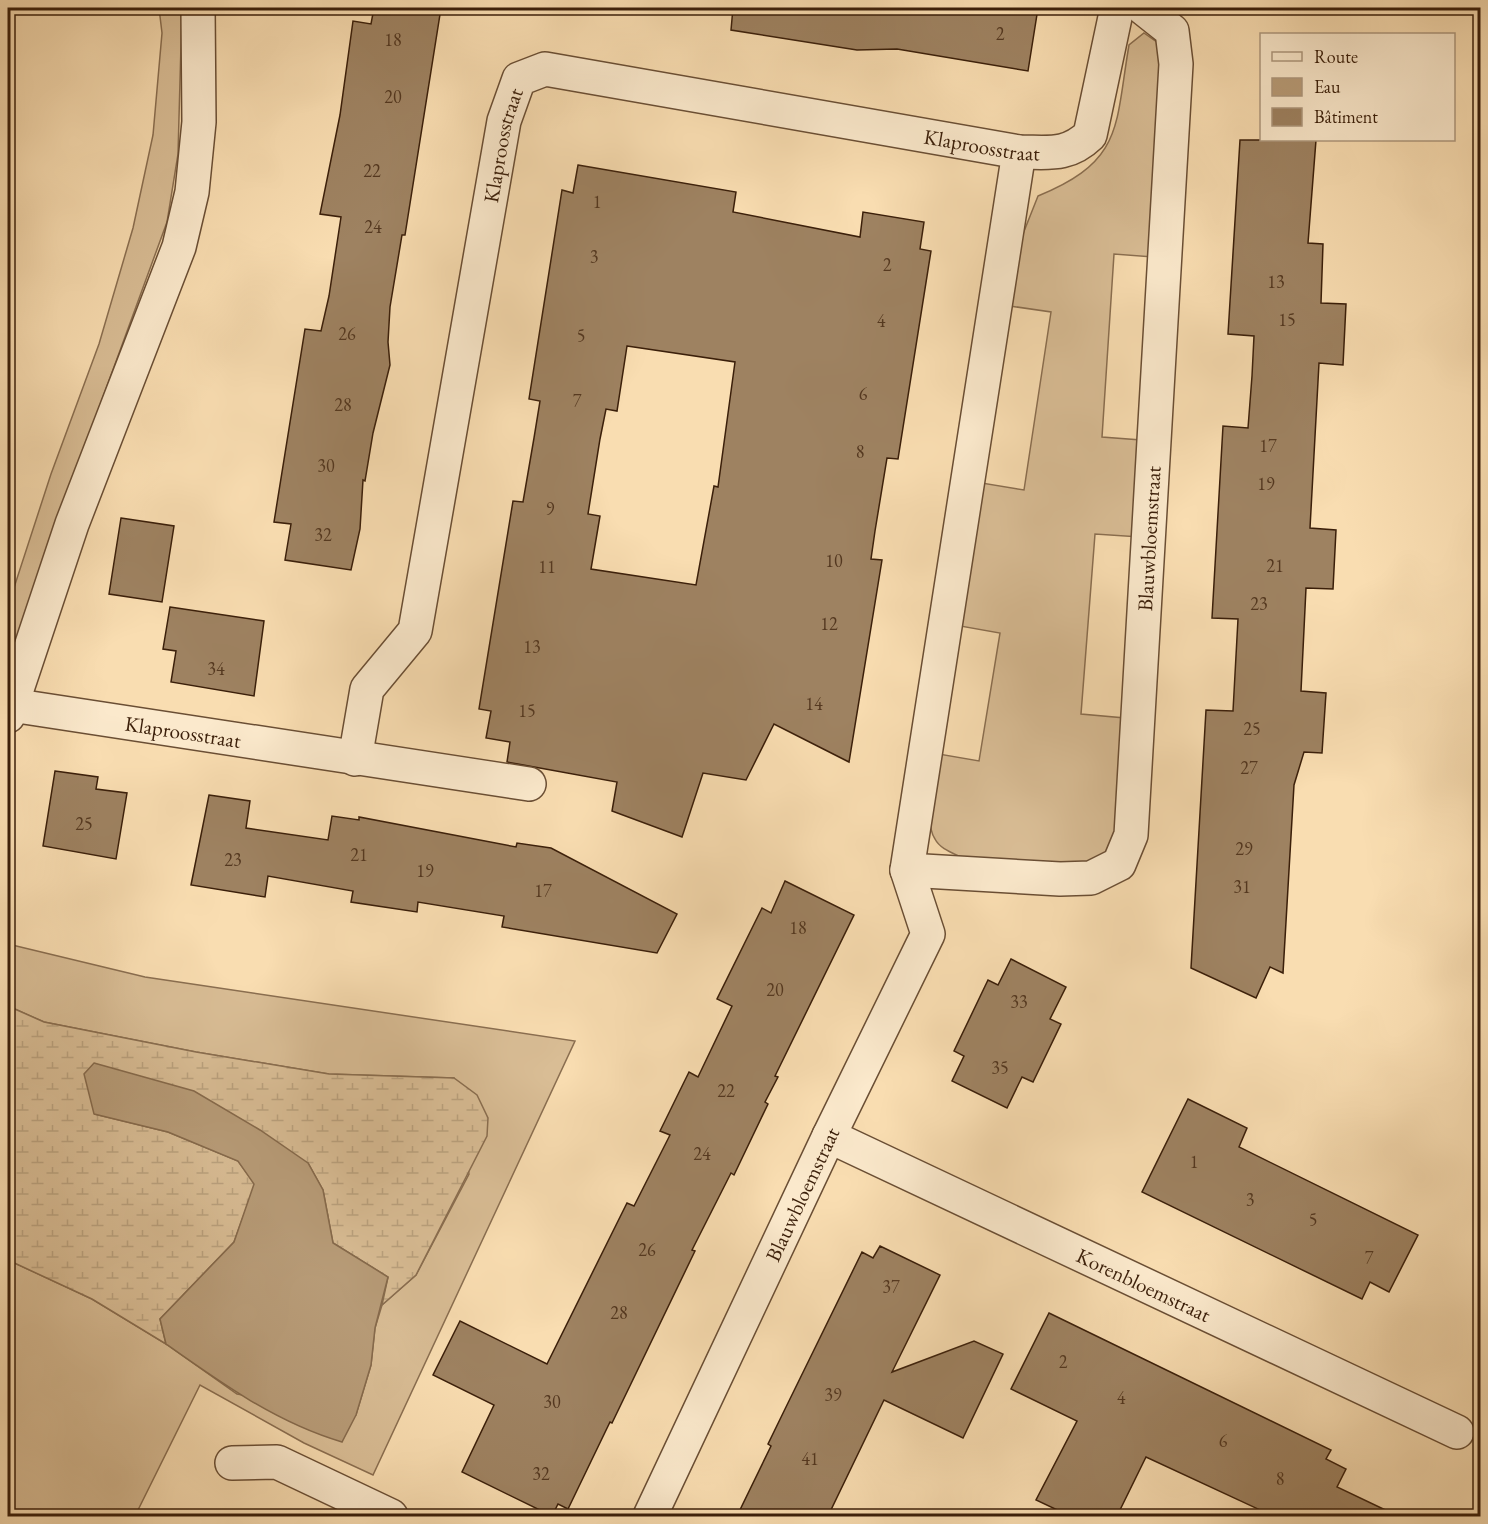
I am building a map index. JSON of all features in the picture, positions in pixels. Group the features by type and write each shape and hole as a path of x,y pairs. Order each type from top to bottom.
{"street":[{"path":"9,711 72,524 179,247 192,192 199,122 198,8"},
{"name":"Klaproosstraat","path":"355,759 367,689 415,631 504,121 519,79 545,69 1018,152 1053,152 1076,148 1090,135 1117,8"},
{"name":"Blauwbloemstraat","path":"907,870 1060,879 1091,878 1119,864 1131,835 1176,64 1172,31 1143,8"},
{"name":"Blauwbloemstraat","path":"650,1516 829,1136 928,934 907,870 1018,152"},
{"name":"Klaproosstraat","path":"9,711 529,784"},
{"name":"Korenbloemstraat","path":"829,1136 1457,1432"},
{"path":"232,1463 277,1462 391,1516"}],"green space":[{"path":"159,8 182,8 178,154 167,222 99,408 8,673 8,606 51,474 99,344 133,228 153,135 162,33"},
{"path":"1144,33 1161,45 1153,257 1114,254 1102,437 1141,440 1140,537 1095,534 1081,714 1125,718 1119,845 1083,865 963,858 940,845 932,831 930,810 933,786 939,754 979,761 1000,633 960,626 982,483 1024,490 1051,312 1010,306 1019,244 1038,196 1066,183 1087,169 1101,154 1117,119 1129,45"},
{"path":"8,944 145,977 575,1041 373,1475 304,1443 200,1385 135,1516 8,1516 8,1260 92,1299 166,1344 237,1394 356,1415 371,1365 375,1328 382,1305 416,1275 469,1174 454,1078 329,1074 196,1052 44,1022 8,1006"},
{"path":"8,1006 44,1022 196,1052 329,1074 454,1078 477,1095 488,1118 487,1136 416,1275 382,1305 388,1277 333,1243 323,1190 308,1163 94,1114 168,1132 238,1161 255,1184 234,1242 160,1319 166,1344 92,1299 8,1260"}],"water":[{"path":"94,1063 194,1091 260,1130 308,1163 323,1190 333,1243 388,1277 375,1328 371,1365 356,1415 342,1442 272,1413 166,1344 160,1319 234,1242 254,1184 238,1161 168,1132 94,1114 84,1074"}],"building":[{"path":"374,8 441,8 405,235 402,235 390,307 388,342 390,365 373,433 365,481 363,480 360,529 351,570 285,560 291,524 274,522 305,329 321,331 329,296 341,217 320,214 340,115 353,21 371,24"},
{"path":"733,8 1038,8 1028,71 897,49 857,50 731,30"},
{"path":"1240,140 1316,141 1308,243 1323,244 1321,303 1346,304 1343,365 1319,363 1310,528 1336,530 1333,589 1306,588 1301,691 1326,693 1322,753 1304,752 1294,785 1283,973 1270,967 1256,998 1191,968 1206,710 1233,711 1238,619 1212,618 1223,426 1248,428 1254,336 1228,334"},
{"path":"578,165 736,192 733,212 860,237 863,212 924,222 920,249 931,251 898,459 887,458 875,531 871,559 882,560 849,762 774,724 746,780 703,773 682,837 612,811 617,782 507,762 510,742 486,738 491,711 479,709 513,501 523,502 540,401 529,399 562,190 573,193","holes":["627,346 735,362 718,487 714,486 696,585 591,569 600,516 588,514 600,439 606,409 617,411"]},
{"path":"121,518 174,526 162,602 109,594"},
{"path":"170,607 264,621 254,696 171,682 176,651 163,649"},
{"path":"55,771 98,777 96,789 127,793 116,859 43,846"},
{"path":"209,795 250,801 246,828 328,840 332,816 359,820 359,817 516,847 517,843 551,848 677,914 657,953 502,927 504,916 418,902 417,912 351,902 353,891 268,876 265,897 191,885"},
{"path":"785,881 854,915 775,1076 778,1077 765,1102 768,1104 734,1175 731,1173 692,1250 695,1251 612,1423 610,1422 568,1509 558,1504 552,1516 462,1472 494,1405 433,1375 460,1321 547,1364 627,1203 634,1206 670,1135 660,1131 689,1072 698,1077 732,1006 717,999 762,908 771,913"},
{"path":"1011,959 1066,987 1050,1019 1061,1024 1033,1082 1022,1077 1007,1108 952,1081 964,1056 954,1051 988,980 998,985"},
{"path":"1188,1099 1247,1128 1239,1147 1418,1235 1389,1292 1370,1282 1362,1299 1142,1192"},
{"path":"880,1246 940,1275 892,1372 974,1341 1003,1354 963,1438 884,1400 828,1516 737,1516 771,1446 768,1444 862,1252 873,1258"},
{"path":"1049,1313 1331,1450 1326,1459 1346,1469 1337,1487 1398,1516 1273,1516 1146,1457 1117,1516 1070,1516 1036,1500 1077,1421 1011,1389"}]}
